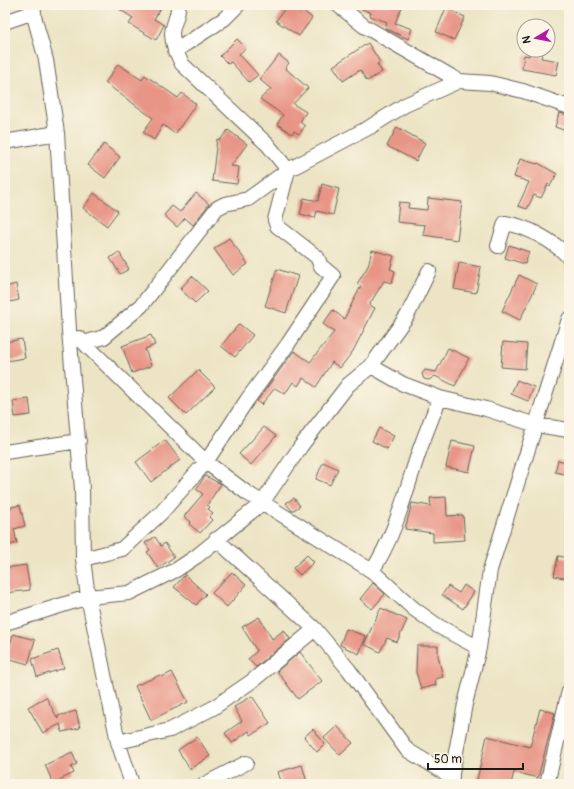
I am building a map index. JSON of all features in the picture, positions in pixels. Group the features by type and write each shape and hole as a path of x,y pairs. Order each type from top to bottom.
{"street":[{"path":"178,5 178,12 172,32 175,51 182,64 268,144 288,170"},
{"path":"175,51 224,19 238,5"},
{"path":"338,5 364,26 459,81 490,83 523,91 569,107"},
{"path":"5,22 33,9 46,60 57,132 69,330 82,489 83,559 88,597 118,742 132,784"},
{"path":"84,343 104,337 141,306 217,208 225,204 248,199 288,170 370,127 405,105 459,81"},
{"path":"5,142 57,132"},
{"path":"83,559 122,549 161,513 206,462 333,276 321,266 317,257 276,226 275,220 288,170"},
{"path":"498,246 505,223 518,224 559,248 569,257"},
{"path":"5,623 88,597 128,592 176,570 197,556 262,503 301,446 348,385 371,366 407,316 429,271"},
{"path":"216,539 315,629 348,670 407,750 451,780 464,704 479,648 490,570 569,318"},
{"path":"69,330 206,462 262,503 372,570 414,609 438,626 479,648"},
{"path":"371,366 403,384 440,398 486,409 536,425 569,430"},
{"path":"372,570 381,556 401,510 421,446 440,398"},
{"path":"5,452 78,441"},
{"path":"118,742 170,730 213,708 252,681 315,629"},
{"path":"547,784 569,691"},
{"path":"205,784 246,763"}],"building":[{"path":"113,5 163,5 154,19 164,25 156,40 129,24 133,18"},
{"path":"287,5 300,13 302,10 312,18 299,36 276,21"},
{"path":"353,5 403,5 395,23 412,29 408,39 385,28 387,22 370,16 371,13"},
{"path":"446,8 465,17 454,40 436,32"},
{"path":"237,39 246,48 239,54 258,75 249,82 231,62 228,64 220,56"},
{"path":"368,43 380,62 377,64 382,72 367,81 360,70 343,81 333,66"},
{"path":"279,55 289,63 285,68 308,88 293,104 306,112 300,122 305,126 299,134 294,131 292,134 277,124 283,115 260,99 271,89 259,79"},
{"path":"524,58 541,58 559,61 556,75 522,69"},
{"path":"118,64 142,80 145,75 178,98 182,93 196,104 175,134 163,125 154,140 143,132 153,118 105,83"},
{"path":"559,113 569,115 569,132 555,127"},
{"path":"397,127 425,143 416,161 387,146"},
{"path":"228,130 247,144 231,166 239,167 237,184 212,181 217,139 220,140"},
{"path":"104,144 120,157 105,178 88,165"},
{"path":"520,159 538,163 557,174 550,186 548,184 541,198 534,195 527,209 518,206 529,182 514,177"},
{"path":"322,184 339,189 333,215 317,211 315,218 300,214 304,198 318,201"},
{"path":"94,193 118,211 107,226 83,208"},
{"path":"196,193 209,204 193,225 185,218 177,227 164,215 172,206 180,212"},
{"path":"428,198 462,202 457,240 423,235 425,225 397,222 399,202 409,203 408,208 427,210"},
{"path":"229,238 248,264 233,275 214,249"},
{"path":"509,245 529,252 525,264 505,258"},
{"path":"372,250 394,256 390,269 395,271 392,283 384,281 369,305 375,308 353,351 340,368 332,362 316,387 303,378 298,386 293,382 285,394 275,388 261,405 257,401 294,351 310,362 334,332 323,324 333,310 344,319 361,286 357,284 368,266"},
{"path":"119,252 129,269 120,274 110,258"},
{"path":"459,263 481,267 476,293 454,289"},
{"path":"277,269 298,276 286,313 265,306"},
{"path":"519,275 537,284 520,320 502,311"},
{"path":"192,276 208,291 195,303 180,289"},
{"path":"16,284 19,300 5,303 5,287"},
{"path":"239,324 253,335 235,357 221,346"},
{"path":"151,335 155,345 145,349 151,366 132,373 122,346"},
{"path":"22,339 25,358 6,361 5,342"},
{"path":"503,342 527,344 525,369 501,367"},
{"path":"448,348 469,358 455,386 435,376 429,380 424,379 422,374 425,370 436,372"},
{"path":"198,370 215,387 186,415 169,398"},
{"path":"517,380 534,387 528,401 511,394"},
{"path":"29,399 31,415 15,417 13,401"},
{"path":"264,427 276,436 251,465 239,454"},
{"path":"379,428 394,436 387,449 372,441"},
{"path":"165,440 180,460 151,482 136,462"},
{"path":"452,441 475,446 469,472 446,467"},
{"path":"558,460 569,463 569,475 555,472"},
{"path":"323,462 338,469 330,485 316,479"},
{"path":"205,476 221,484 207,505 210,507 208,509 213,513 209,517 212,520 200,533 189,524 191,522 184,516 203,494 196,489"},
{"path":"446,497 447,516 463,515 465,540 433,542 433,533 405,529 412,503 431,506 430,498"},
{"path":"294,498 300,506 292,511 286,503"},
{"path":"20,505 25,526 14,529 17,543 5,546 5,509"},
{"path":"155,537 161,546 165,543 174,557 158,568 147,552 150,550 145,543"},
{"path":"307,555 314,562 300,575 293,568"},
{"path":"558,556 569,558 569,579 554,576"},
{"path":"26,565 30,590 5,593 5,568"},
{"path":"232,572 246,585 227,607 212,593"},
{"path":"185,575 206,594 196,605 174,587"},
{"path":"373,583 385,594 372,609 360,599"},
{"path":"464,585 474,592 463,609 442,595 448,586 459,593"},
{"path":"381,608 407,620 397,642 387,638 380,652 364,644"},
{"path":"259,617 272,639 284,630 290,639 256,667 248,659 257,651 242,627"},
{"path":"346,629 366,636 359,654 340,645"},
{"path":"13,634 35,640 28,664 7,658"},
{"path":"417,646 438,646 438,656 443,677 435,679 436,685 421,689 416,672"},
{"path":"58,650 64,668 37,677 32,659"},
{"path":"300,652 322,681 298,699 277,671"},
{"path":"172,672 188,702 151,720 135,686 160,675 162,677"},
{"path":"252,696 270,723 251,735 249,731 232,743 225,733 242,721 234,707"},
{"path":"46,697 58,719 58,716 76,711 80,728 62,732 60,724 43,733 28,707"},
{"path":"540,709 555,713 538,778 514,772 511,784 476,784 487,736 530,747"},
{"path":"337,726 353,743 340,755 324,738"},
{"path":"313,729 325,744 317,752 304,737"},
{"path":"197,737 210,756 190,769 178,750"},
{"path":"72,752 77,764 71,767 74,773 53,783 45,765"},
{"path":"302,765 307,782 300,784 282,784 278,772"}]}
